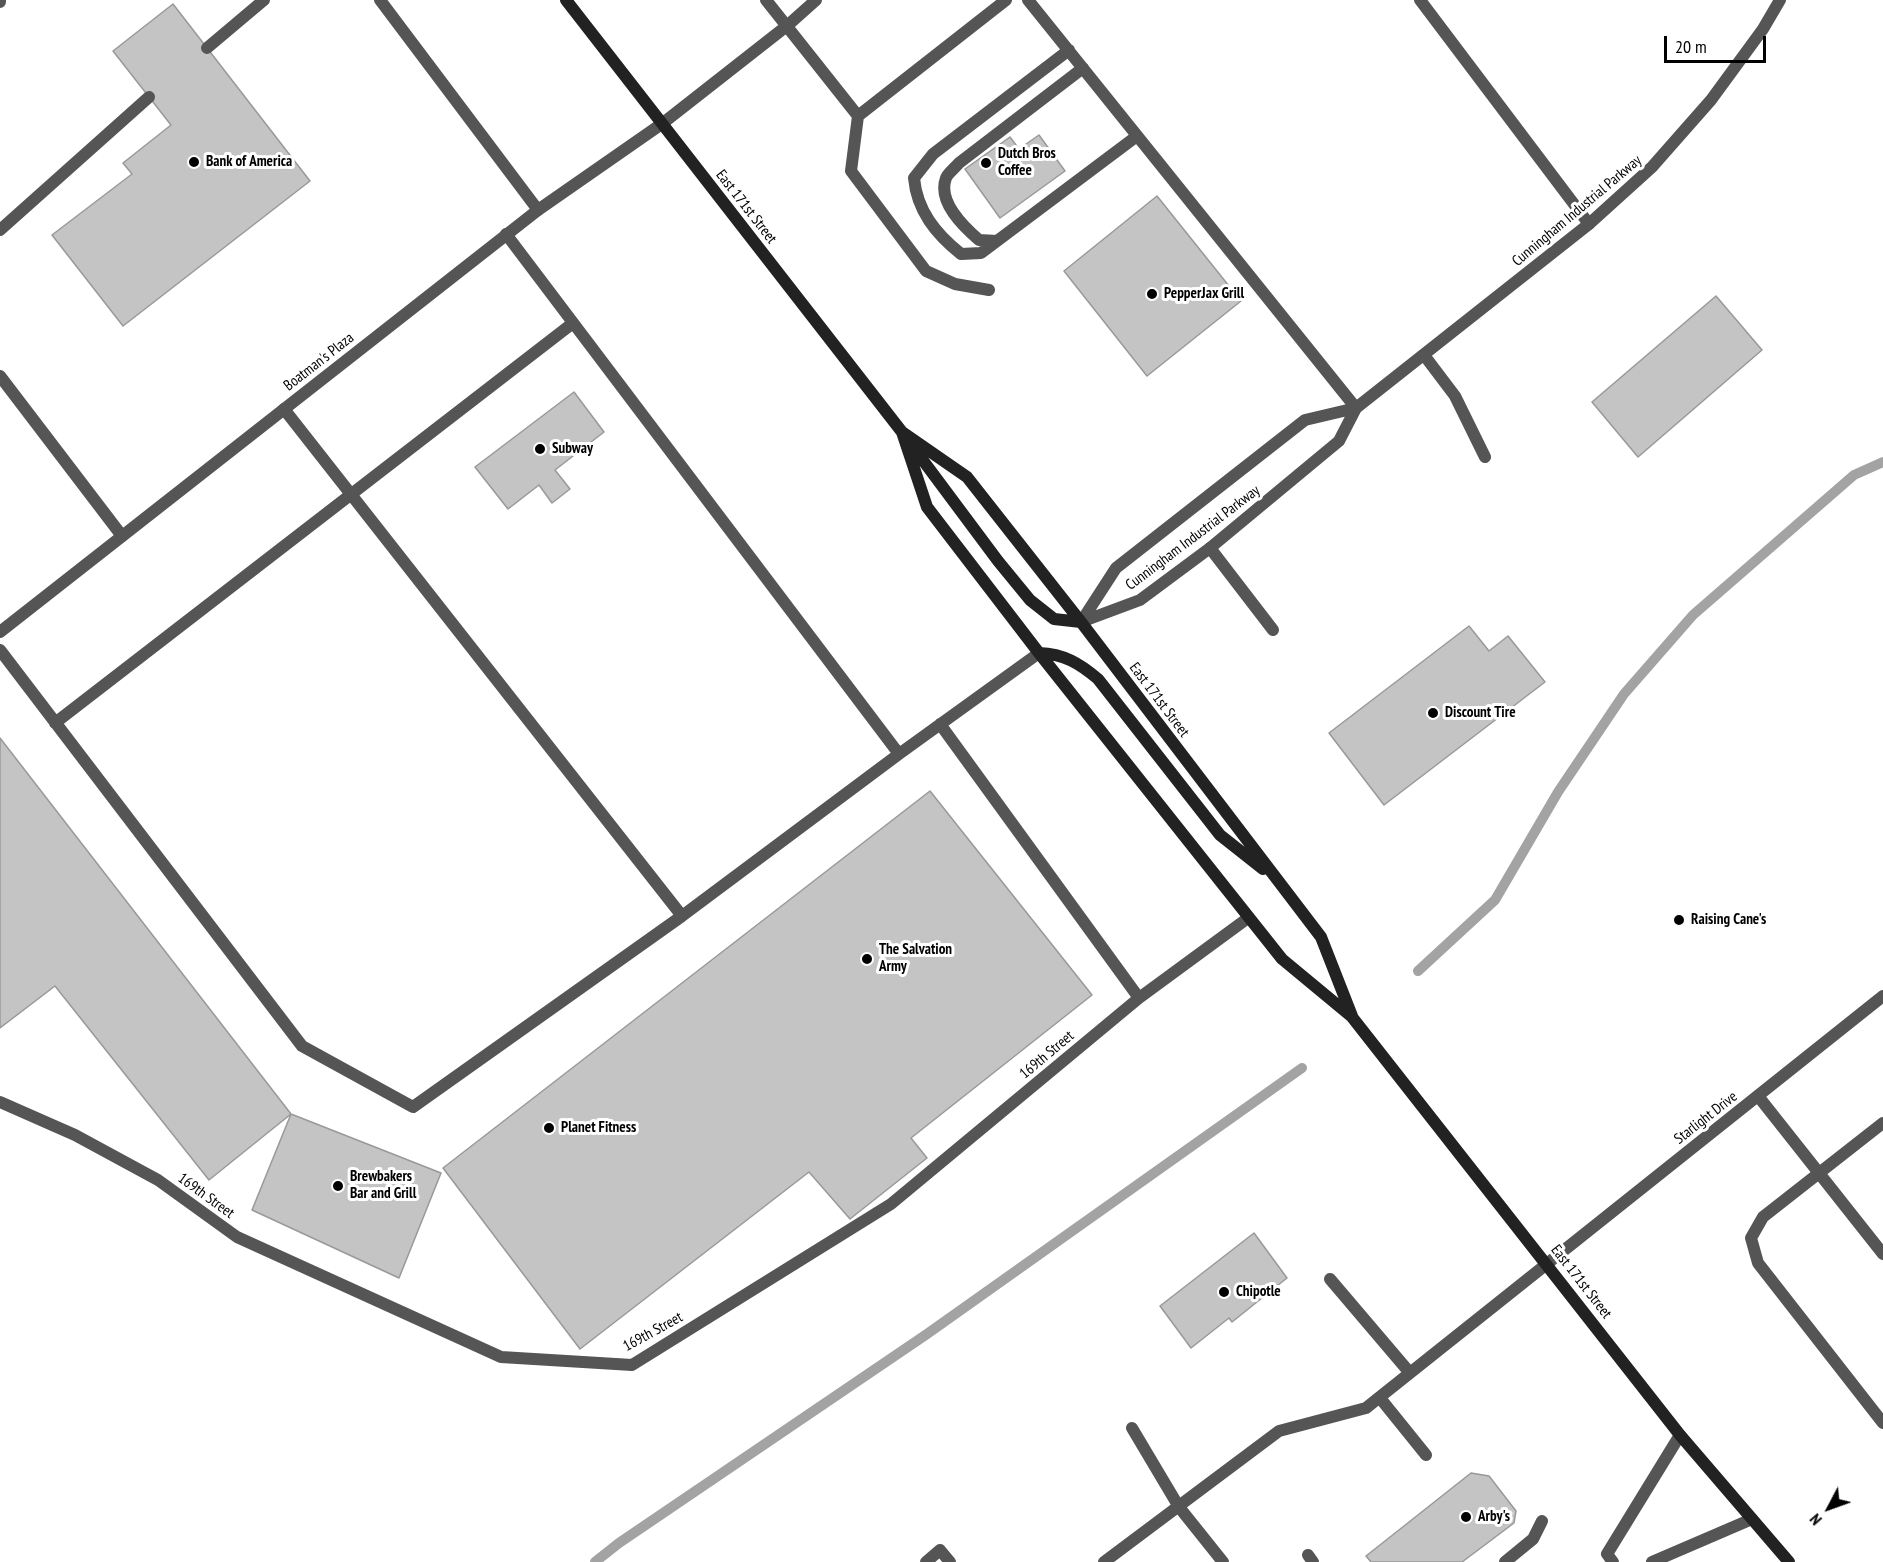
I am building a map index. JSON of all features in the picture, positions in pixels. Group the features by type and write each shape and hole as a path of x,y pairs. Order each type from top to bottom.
{"main road":[{"name":"East 171st Street","path":"566,0 902,432 967,477 1081,622 1321,937 1352,1017"},
{"name":"East 171st Street","path":"902,432 927,507 1039,653 1282,959 1352,1017 1548,1263 1680,1435 1789,1562"},
{"path":"902,432 998,561 1030,600 1054,619 1081,622"},
{"path":"1039,653 1055,653 1078,662 1098,679 1220,835 1278,881"}],"street":[{"path":"207,48 264,0"},
{"path":"380,0 538,210"},
{"path":"766,0 858,116"},
{"name":"Boatman's Plaza","path":"0,632 507,234 663,123 788,25 816,0"},
{"path":"989,290 955,284 926,271 851,171 858,116 1006,0"},
{"path":"1028,0 1356,408"},
{"path":"1420,0 1590,224"},
{"name":"Cunningham Industrial Parkway","path":"1081,622 1116,568 1305,420 1356,408 1590,224 1652,167 1711,100 1763,29 1780,0"},
{"path":"1069,50 933,154 914,178 916,198 941,238 961,254 981,253 1137,136"},
{"path":"997,241 979,240 962,225 946,198 946,179 959,163 1083,68"},
{"path":"0,230 148,97"},
{"path":"507,234 899,754"},
{"path":"55,723 573,323"},
{"path":"1424,355 1455,396 1485,457"},
{"path":"0,376 122,536"},
{"name":"Cunningham Industrial Parkway","path":"1081,622 1140,600 1210,548 1339,441 1356,408"},
{"path":"284,409 682,916"},
{"path":"1210,548 1274,630"},
{"path":"0,650 302,1046 413,1107 682,916 1039,653"},
{"path":"940,724 1139,998"},
{"name":"169th Street","path":"0,1102 75,1135 158,1180 237,1237 501,1357 632,1365 891,1204 1139,998 1248,918"},
{"name":"Starlight Drive","path":"1104,1562 1278,1431 1366,1408 1380,1398 1883,996"},
{"path":"1758,1096 1883,1254"},
{"path":"1883,1123 1763,1217 1751,1238 1758,1263 1883,1423"},
{"path":"1330,1279 1410,1373"},
{"path":"1380,1398 1426,1455"},
{"path":"1132,1428 1179,1507 1223,1562"},
{"path":"1610,1558 1680,1435"},
{"path":"1652,1562 1752,1519"},
{"path":"1505,1562 1533,1539 1542,1521"},
{"path":"926,1562 940,1550 950,1562"}],"building":[{"path":"173,4 310,181 123,326 52,235 132,174 123,163 171,125 113,51"},
{"path":"1039,135 1065,171 1000,218 965,169 1010,137 1019,149"},
{"path":"1157,196 1241,301 1147,376 1064,271"},
{"path":"1716,296 1762,350 1638,457 1592,402"},
{"name":"Subway","path":"574,392 604,432 555,470 570,489 552,503 539,485 508,509 475,467"},
{"path":"1469,626 1489,651 1508,636 1545,682 1384,805 1329,733"},
{"path":"0,738 291,1114 209,1180 55,986 0,1028"},
{"path":"930,791 1092,995 911,1138 927,1158 850,1219 809,1172 580,1349 443,1168"},
{"path":"291,1114 441,1173 399,1278 252,1210"},
{"name":"Chipotle","path":"1254,1233 1287,1278 1232,1322 1229,1318 1191,1348 1160,1306"},
{"name":"Arby's","path":"1471,1473 1489,1476 1516,1511 1514,1523 1462,1562 1371,1562 1366,1556"}],"waterway":[{"path":"1418,971 1495,900 1558,792 1624,694 1693,615 1854,475 1883,462"},
{"path":"595,1562 619,1543 927,1334 1302,1068"}],"place":[{"name":"Bank of America","path":"194,162"},
{"name":"Dutch Bros Coffee","path":"986,163"},
{"name":"PepperJax Grill","path":"1152,294"},
{"name":"Subway","path":"540,449"},
{"name":"Discount Tire","path":"1433,713"},
{"name":"Raising Cane's","path":"1679,920"},
{"name":"The Salvation Army","path":"867,959"},
{"name":"Planet Fitness","path":"549,1128"},
{"name":"Brewbakers Bar and Grill","path":"338,1186"},
{"name":"Chipotle","path":"1224,1292"},
{"name":"Arby's","path":"1466,1517"}]}
